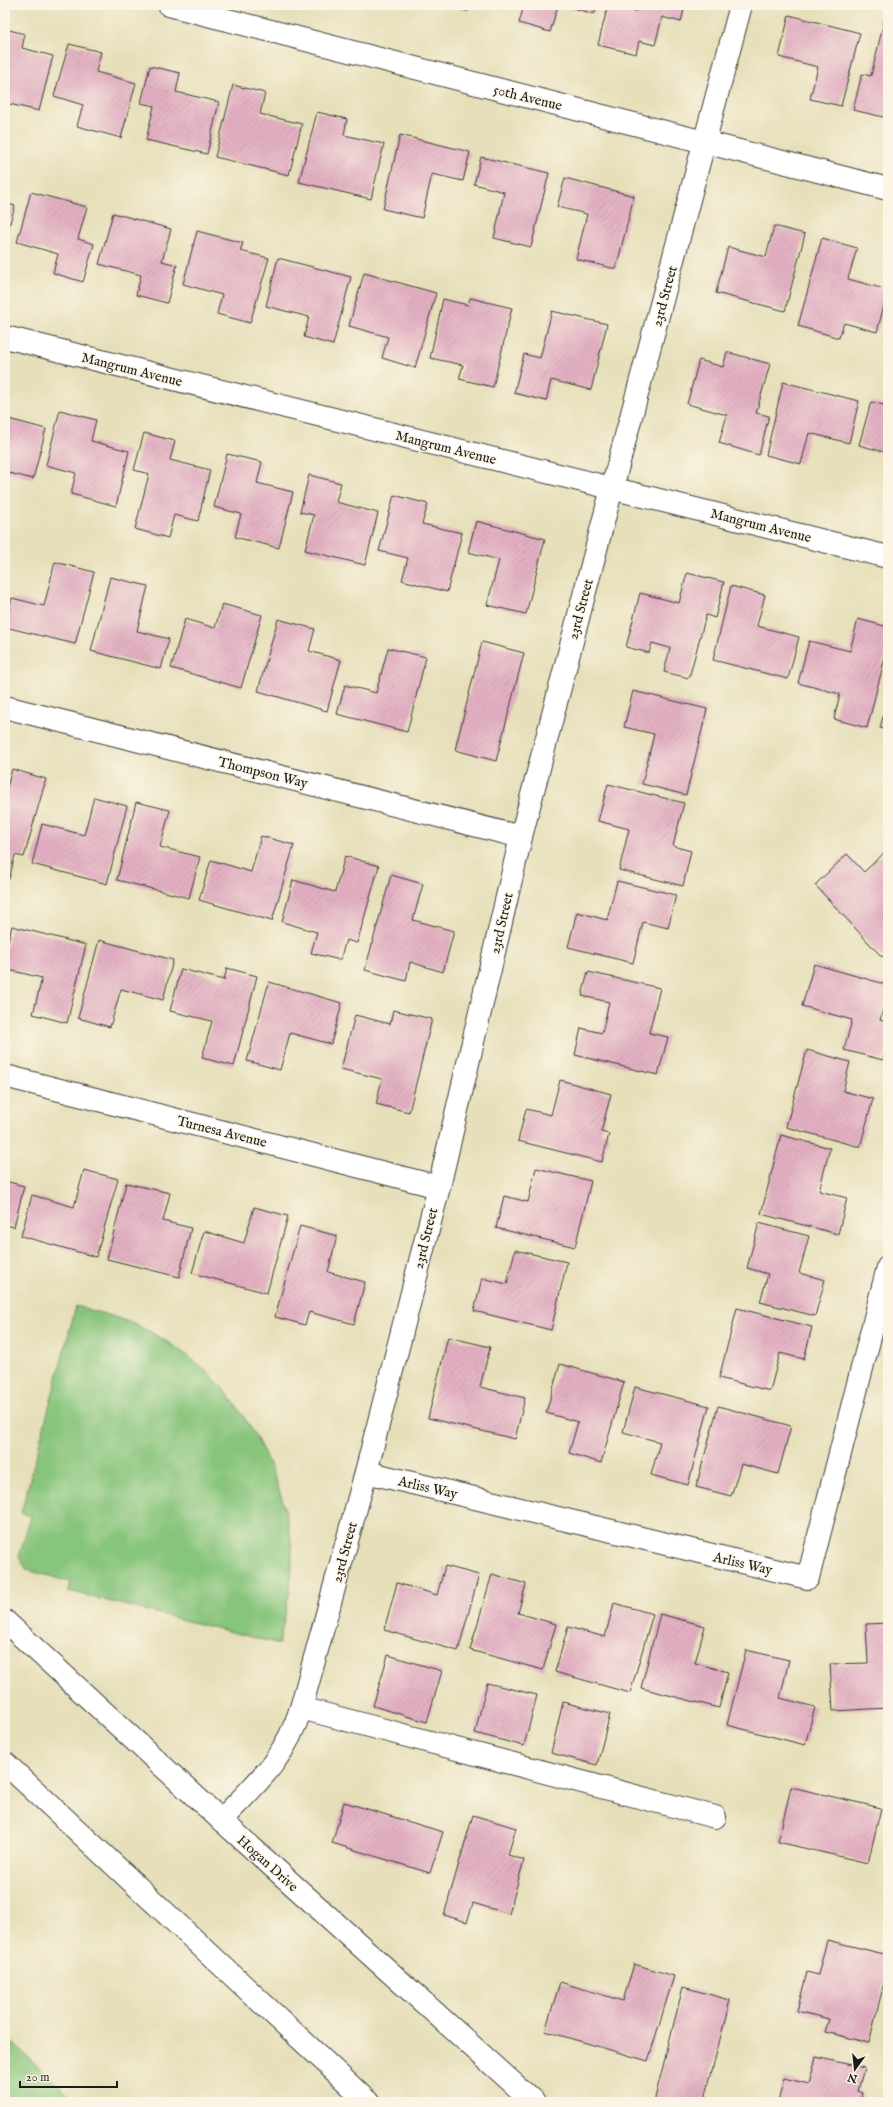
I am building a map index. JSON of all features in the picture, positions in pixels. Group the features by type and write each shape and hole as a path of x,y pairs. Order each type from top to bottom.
{"street":[{"name":"50th Avenue","path":"168,5 888,188"},
{"name":"23rd Street","path":"221,1820 255,1785 280,1756 295,1729 366,1472 439,1187 521,837 612,488 706,142 741,5"},
{"name":"Mangrum Avenue","path":"5,337 888,557"},
{"name":"Thompson Way","path":"5,707 521,837"},
{"name":"Turnesa Avenue","path":"5,1076 439,1187"},
{"name":"Arliss Way","path":"366,1472 808,1578 888,1267"},
{"name":"Hogan Drive","path":"5,1621 221,1820 534,2102"},
{"path":"301,1708 715,1817"},
{"path":"5,1763 368,2102"}],"green space":[{"path":"76,1306 131,1323 156,1335 179,1350 213,1377 248,1423 263,1450 275,1479 284,1507 290,1535 292,1561 291,1582 279,1644 68,1591 70,1582 27,1570 19,1557 31,1516 21,1513"},
{"path":"5,2036 77,2102 5,2102"}],"building":[{"path":"447,5 469,5 468,11"},
{"path":"524,5 558,5 550,32 519,23"},
{"path":"563,5 597,5 594,14"},
{"path":"608,5 637,11 638,5 685,5 681,22 662,17 655,45 639,41 636,54 598,45"},
{"path":"789,15 860,33 841,106 810,99 818,67 779,57"},
{"path":"885,17 888,17 888,118 853,110 862,74 871,76"},
{"path":"5,29 25,34 22,48 53,56 39,111 5,103"},
{"path":"69,44 101,52 96,72 136,83 121,138 77,126 83,105 54,96"},
{"path":"150,66 180,73 176,92 219,102 207,154 146,140 154,106 141,103"},
{"path":"233,85 265,93 260,114 302,124 289,175 215,157"},
{"path":"317,112 347,119 344,135 384,144 371,199 299,182"},
{"path":"400,135 470,152 463,181 432,174 422,218 383,209"},
{"path":"481,157 549,173 531,247 494,238 504,192 474,184"},
{"path":"565,178 634,196 616,269 576,259 587,214 557,207"},
{"path":"31,192 87,207 78,239 94,244 83,282 53,273 58,254 17,242"},
{"path":"5,203 15,206 5,240"},
{"path":"113,213 171,229 162,261 177,265 167,303 136,295 141,275 99,264"},
{"path":"774,226 805,234 785,311 716,293 728,247 766,257"},
{"path":"197,231 243,243 240,251 269,258 250,323 217,314 222,295 183,284"},
{"path":"822,238 857,248 848,279 888,290 877,332 844,323 839,338 798,326"},
{"path":"278,258 351,277 333,345 304,337 309,317 266,306"},
{"path":"364,273 436,293 415,368 382,358 388,337 349,326"},
{"path":"470,298 512,308 493,387 459,379 463,365 430,358 443,299 468,305"},
{"path":"552,311 607,324 591,390 551,380 546,401 514,393 524,354 540,358"},
{"path":"727,352 770,364 756,413 769,416 759,455 719,443 727,415 687,404 699,360 723,367"},
{"path":"783,382 859,401 849,443 809,433 801,464 766,455"},
{"path":"871,402 888,406 888,453 859,445"},
{"path":"60,410 96,420 91,441 129,451 116,506 71,494 76,473 46,465"},
{"path":"5,418 46,429 33,479 5,472"},
{"path":"144,433 175,441 170,460 210,470 198,521 174,515 168,538 135,529 149,474 134,470"},
{"path":"227,454 262,462 257,483 293,492 279,548 235,537 241,514 214,507"},
{"path":"309,475 341,483 336,502 378,513 365,565 305,550 314,515 300,512"},
{"path":"394,495 428,504 422,524 462,533 447,592 402,580 408,558 379,551"},
{"path":"476,521 545,539 526,614 487,605 499,560 468,552"},
{"path":"55,562 94,572 75,644 5,627 12,598 44,606"},
{"path":"687,573 724,582 715,618 706,615 689,678 664,672 670,648 652,643 649,653 626,647 640,593 679,603"},
{"path":"110,577 148,586 137,631 169,639 161,669 91,651"},
{"path":"731,586 765,595 757,626 799,637 788,679 713,660"},
{"path":"222,604 262,615 241,688 171,668 185,619 215,628"},
{"path":"278,619 315,629 309,651 341,660 327,711 258,691"},
{"path":"858,619 888,627 888,646 867,728 834,719 840,694 798,683 809,641 850,651"},
{"path":"482,642 524,653 496,761 455,750"},
{"path":"388,648 426,657 407,732 337,714 345,685 376,693"},
{"path":"633,691 707,709 686,795 642,784 654,734 624,727"},
{"path":"888,698 888,730 880,728"},
{"path":"12,769 46,779 24,857 15,855 9,879 5,878 5,795"},
{"path":"608,784 684,803 673,846 691,851 683,886 619,870 629,829 598,821"},
{"path":"94,797 127,806 107,884 32,864 42,824 84,835"},
{"path":"136,802 170,810 160,847 200,857 189,898 117,880"},
{"path":"261,836 294,845 272,921 199,900 211,860 251,872"},
{"path":"888,849 888,951 882,957 815,885 847,854 864,872"},
{"path":"345,856 379,866 357,943 346,940 340,960 311,953 317,932 282,922 293,880 335,892"},
{"path":"391,875 423,884 413,920 454,931 443,972 410,962 406,981 365,970"},
{"path":"617,881 676,895 668,928 643,922 633,963 568,947 577,912 607,920"},
{"path":"12,926 86,945 67,1023 33,1014 42,978 5,969 5,952"},
{"path":"99,940 173,960 163,1000 121,989 110,1027 78,1018"},
{"path":"814,964 888,985 888,992 880,1020 888,1022 888,1043 883,1060 844,1050 852,1020 802,1006"},
{"path":"227,968 257,976 234,1066 202,1058 212,1021 170,1011 181,969 224,980"},
{"path":"588,972 660,988 649,1033 668,1037 658,1075 575,1055 581,1028 602,1033 609,1002 582,996"},
{"path":"269,982 342,1003 331,1044 290,1033 280,1070 247,1061"},
{"path":"393,1010 432,1019 409,1112 376,1104 382,1079 341,1069 355,1015 390,1024"},
{"path":"807,1050 850,1062 843,1091 873,1099 860,1147 786,1127"},
{"path":"560,1080 611,1094 601,1132 609,1134 602,1162 518,1141 526,1109 551,1115"},
{"path":"781,1135 830,1148 819,1191 847,1198 838,1234 761,1214"},
{"path":"536,1168 591,1181 575,1247 496,1228 504,1196 528,1202"},
{"path":"84,1170 118,1179 96,1257 21,1236 32,1195 74,1207"},
{"path":"5,1181 24,1186 14,1227 5,1225"},
{"path":"126,1183 170,1193 163,1221 191,1228 179,1277 107,1259"},
{"path":"254,1207 288,1216 267,1293 192,1273 204,1231 244,1243"},
{"path":"759,1223 809,1236 799,1273 825,1280 815,1316 760,1302 768,1274 747,1268"},
{"path":"300,1226 337,1236 328,1272 365,1282 354,1324 309,1312 305,1325 275,1317"},
{"path":"515,1250 567,1262 551,1330 474,1311 482,1278 507,1284"},
{"path":"737,1308 812,1327 804,1359 780,1353 770,1391 719,1378"},
{"path":"448,1337 490,1347 480,1387 525,1398 515,1439 428,1418"},
{"path":"560,1364 624,1382 601,1463 569,1453 578,1422 546,1413"},
{"path":"635,1387 709,1406 688,1485 651,1475 660,1442 623,1432"},
{"path":"718,1406 791,1426 778,1474 741,1464 731,1496 696,1487"},
{"path":"445,1566 479,1575 458,1651 384,1630 397,1583 437,1595"},
{"path":"492,1574 526,1584 518,1613 556,1624 543,1670 470,1650"},
{"path":"614,1603 653,1614 630,1693 555,1672 568,1627 605,1637"},
{"path":"660,1614 705,1626 695,1663 728,1672 719,1708 641,1688"},
{"path":"888,1623 888,1708 833,1711 830,1664 868,1663 866,1624"},
{"path":"746,1650 789,1660 780,1698 815,1707 805,1745 727,1725"},
{"path":"388,1655 442,1671 427,1722 373,1706"},
{"path":"487,1683 537,1695 524,1746 475,1733"},
{"path":"563,1702 610,1714 597,1765 551,1753"},
{"path":"791,1787 881,1808 868,1863 778,1842"},
{"path":"344,1802 443,1832 430,1873 332,1843"},
{"path":"473,1815 516,1828 508,1855 524,1860 509,1914 473,1903 467,1922 444,1915"},
{"path":"827,1940 888,1955 888,1967 869,2043 825,2032 829,2019 797,2011 807,1972 818,1975"},
{"path":"634,1964 674,1976 648,2061 545,2031 560,1982 623,2001"},
{"path":"683,1987 730,2000 704,2102 654,2102"},
{"path":"816,2057 864,2068 858,2091 863,2093 861,2102 778,2102 784,2078 809,2084"}]}
